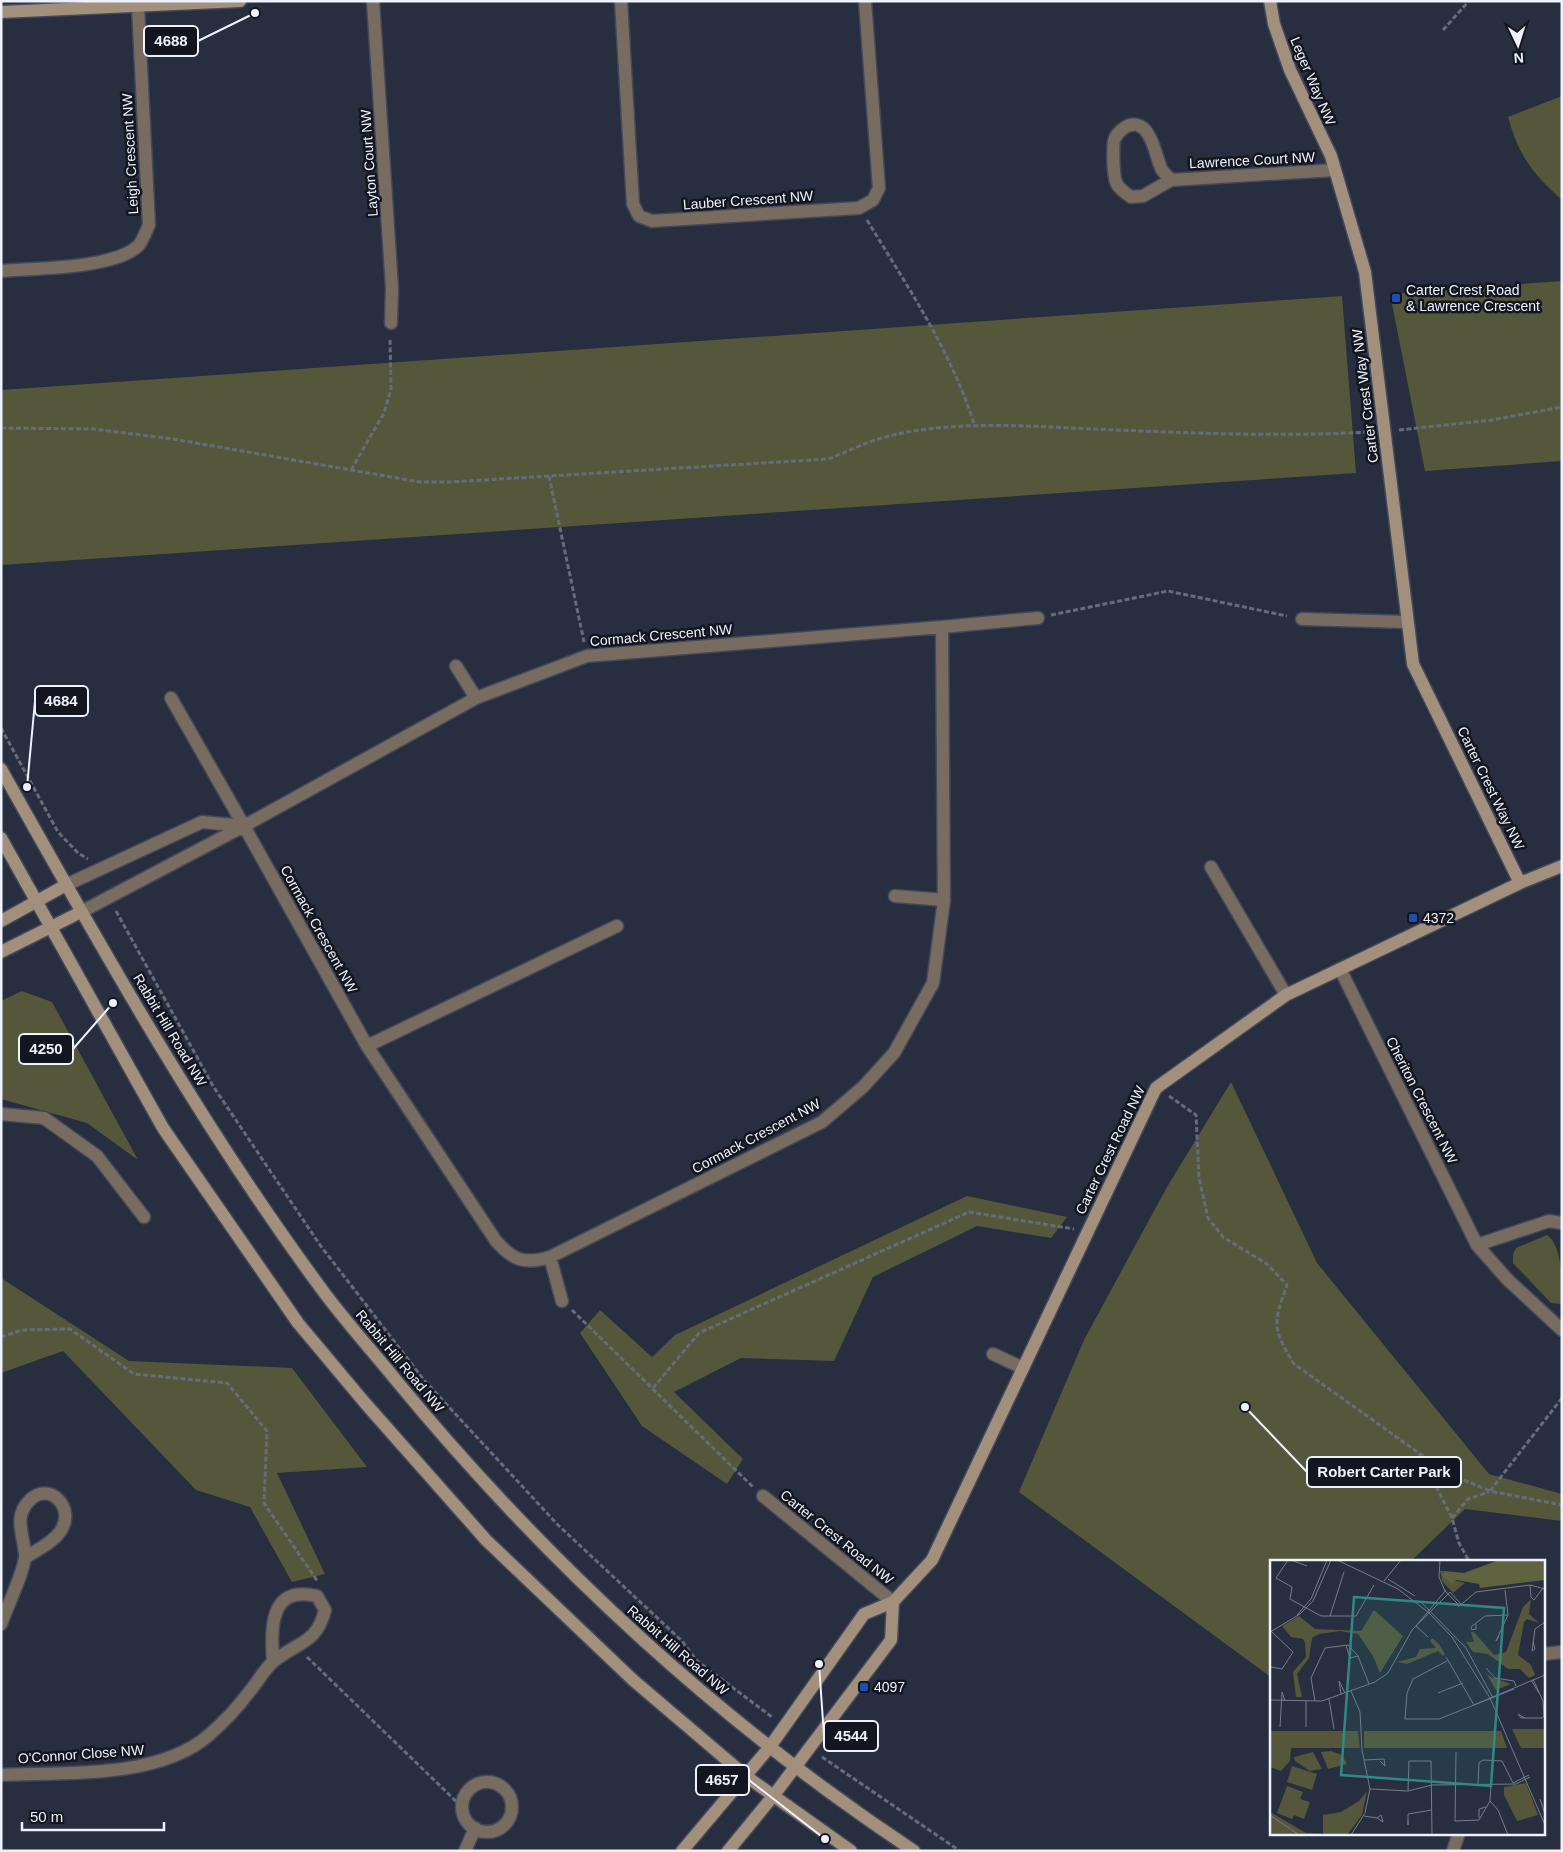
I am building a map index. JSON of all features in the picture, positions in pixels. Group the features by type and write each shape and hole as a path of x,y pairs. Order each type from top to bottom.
{"street":[{"path":"1,12 240,1"},
{"name":"Layton Court NW","path":"372,1 392,288 391,323"},
{"name":"Lauber Crescent NW","path":"621,1 633,204 639,216 652,221 859,208"},
{"path":"859,208 872,200 878,188 865,1"},
{"name":"Leger Way NW","path":"1270,1 1274,24 1290,70 1331,156 1335,170"},
{"name":"Leigh Crescent NW","path":"1,271 105,262 123,255 139,245 149,224 138,7"},
{"name":"Lawrence Court NW","path":"1171,180 1162,170 1152,142 1144,128 1138,125 1130,125 1121,130 1114,139 1114,178 1123,192 1131,197 1143,196 1171,180 1335,170"},
{"name":"Carter Crest Way NW","path":"1335,170 1365,272 1413,664 1520,883"},
{"name":"Cormack Crescent NW","path":"81,912 244,826 476,698 587,656 1038,618"},
{"path":"1302,619 1407,622"},
{"name":"Cormack Crescent NW","path":"171,698 367,1046 496,1241 507,1254 519,1260 534,1262 550,1257 822,1122 863,1087 894,1052 933,982 944,900 942,627"},
{"path":"456,666 476,698"},
{"name":"Rabbit Hill Road NW","path":"1,769 81,912 234,1163 328,1297 424,1414 514,1516 615,1615 769,1748 914,1851"},
{"path":"1,921 66,884 202,822 244,826"},
{"path":"1,838 163,1128 298,1323 486,1540 632,1680 747,1777 851,1851"},
{"name":"Carter Crest Road NW","path":"682,1851 747,1777 864,1614 893,1602 932,1560 1156,1088 1286,995 1520,883 1562,866"},
{"path":"1211,867 1286,995"},
{"path":"895,896 944,900"},
{"path":"1,952 81,912"},
{"path":"367,1046 617,926"},
{"name":"Cheriton Crescent NW","path":"1340,969 1477,1245 1507,1279 1562,1330"},
{"path":"1,1114 44,1118 97,1156 144,1217"},
{"path":"1477,1245 1549,1221 1562,1223"},
{"path":"550,1257 562,1301"},
{"path":"993,1354 1023,1368"},
{"path":"1,1624 26,1557 20,1518 24,1506 32,1498 46,1494 58,1498 66,1510 65,1522 59,1533 26,1557"},
{"name":"Carter Crest Road NW","path":"763,1496 893,1602"},
{"name":"O'Connor Close NW","path":"1,1775 128,1769 159,1762 188,1751 227,1718 273,1662 321,1627 325,1610 317,1596 303,1593 288,1596 278,1607 272,1636 273,1662"},
{"name":"Carter Crest Road NW","path":"728,1851 795,1768 890,1640 893,1602"},
{"path":"1546,1654 1562,1652"},
{"path":"482,1783 497,1784 508,1795 512,1810 505,1824 492,1831 475,1828 464,1816 462,1807 468,1792 482,1783"},
{"path":"468,1850 475,1828"},
{"path":"1452,1851 1459,1834"}],"path":[{"path":"1443,30 1469,1"},
{"path":"859,208 931,326 967,400 975,427"},
{"path":"351,470 384,412 391,388 391,323"},
{"path":"1,428 93,429 173,439 420,482 450,482 828,459 885,437 928,430 1032,426 1263,436 1384,432 1492,420 1562,407"},
{"path":"549,476 587,656"},
{"path":"1038,618 1168,591 1302,619"},
{"path":"1,728 58,832 78,853 88,858 95,871"},
{"path":"108,898 213,1086 320,1245 424,1380 558,1525 682,1641 689,1653 784,1727"},
{"path":"1156,1088 1196,1114 1199,1178 1208,1218 1223,1236 1267,1264 1288,1285 1277,1313 1278,1338 1294,1364 1447,1473 1490,1492 1562,1505"},
{"path":"653,1388 699,1333 969,1212 1088,1231"},
{"path":"562,1301 763,1496"},
{"path":"1,1336 22,1330 70,1329 134,1374 227,1383 267,1431 264,1503 319,1583"},
{"path":"1452,1518 1468,1499 1490,1492 1562,1398"},
{"path":"1418,1452 1452,1518 1459,1543 1468,1560"},
{"path":"296,1646 462,1807"},
{"path":"810,1747 960,1851"}],"green space":[{"path":"1562,96 1562,200 1542,181 1528,163 1517,143 1508,117"},
{"path":"1562,281 1562,461 1425,471 1390,294"},
{"path":"1342,296 1356,473 1,565 1,390"},
{"path":"22,991 52,1002 138,1160 87,1123 1,1099 1,1001"},
{"path":"1231,1082 1317,1263 1489,1474 1562,1494 1562,1521 1465,1509 1412,1560 1270,1560 1270,1677 1019,1492 1084,1340 1167,1187"},
{"path":"967,1196 1067,1217 1051,1238 977,1226 873,1277 834,1361 741,1358 674,1392 743,1459 727,1484 642,1426 580,1333 600,1310 652,1357 675,1335"},
{"path":"1547,1235 1556,1247 1559,1256 1562,1304 1551,1303 1513,1263 1513,1254 1516,1248"},
{"path":"1,1278 129,1361 292,1368 367,1467 277,1473 325,1574 292,1582 250,1507 196,1490 63,1351 1,1373"}],"place":[{"name":"4688","path":"255,13"},
{"name":"Carter Crest Road & Lawrence Crescent","path":"1396,298"},
{"name":"4684","path":"27,787"},
{"name":"4372","path":"1413,918"},
{"name":"4250","path":"113,1003"},
{"name":"Robert Carter Park","path":"1245,1407"},
{"name":"4544","path":"819,1664"},
{"name":"4097","path":"864,1687"},
{"name":"4657","path":"825,1839"}]}
